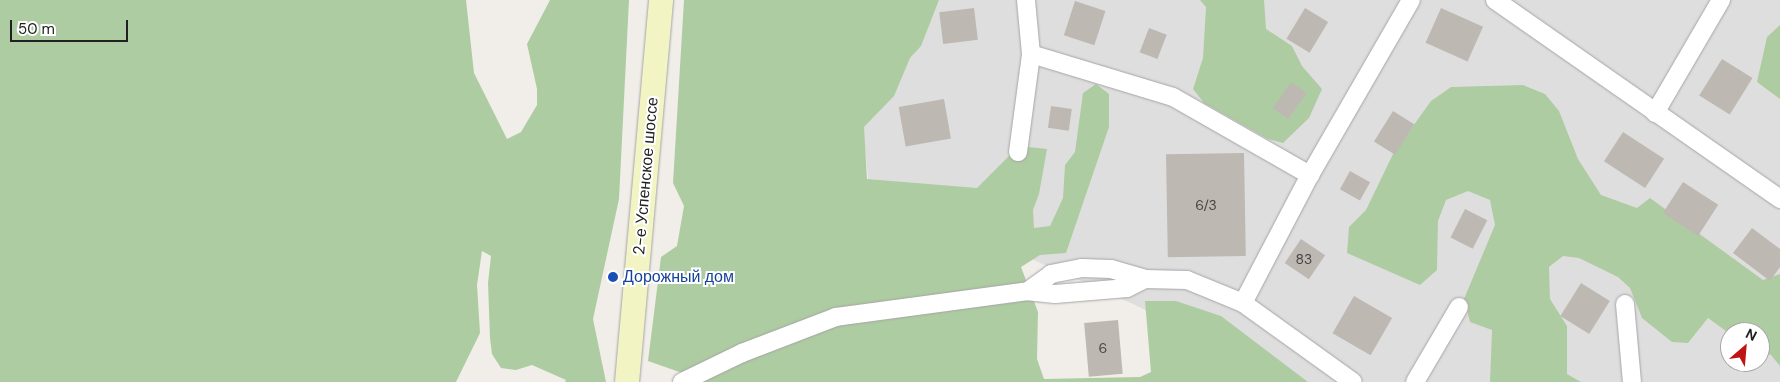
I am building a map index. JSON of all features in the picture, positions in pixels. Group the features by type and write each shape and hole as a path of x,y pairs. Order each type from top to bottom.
{"main road":[{"name":"2-е Успенское шоссе","path":"627,382 661,0"}],"street":[{"path":"1018,152 1032,54 1026,0"},
{"path":"1243,303 1310,175 1411,0"},
{"path":"1496,0 1780,199"},
{"path":"1655,113 1721,0"},
{"path":"1032,54 1173,97 1310,175"},
{"path":"682,382 742,353 836,317 1028,291 1050,274 1082,268 1111,269 1145,280 1187,280 1243,303 1353,382"},
{"path":"1624,304 1632,382"},
{"path":"1415,382 1459,307"}],"shaded area":[{"path":"850,0 1780,0 1780,382 1293,382 1133,304 869,187"}],"green space":[{"path":"0,0 466,0 474,73 507,139 521,132 537,105 537,89 527,44 550,0 629,0 619,199 593,319 606,382 565,382 566,380 532,365 516,370 501,368 492,354 490,338 488,283 491,256 482,251 477,285 480,333 456,382 0,382"},
{"path":"684,0 939,0 921,46 910,58 894,96 864,127 867,179 977,188 1012,153 1029,147 1047,149 1039,194 1033,210 1034,228 1050,226 1063,198 1065,165 1075,152 1083,93 1096,84 1109,94 1109,127 1066,253 1040,255 1021,267 1038,312 1037,359 1044,379 1140,377 1151,372 1145,301 1176,301 1221,316 1308,382 689,382 688,375 648,361 661,257 677,246 684,206 673,183"},
{"path":"1200,0 1264,0 1266,29 1292,46 1302,66 1322,89 1309,118 1283,143 1268,139 1204,103 1193,89 1203,58 1206,7"},
{"path":"1780,25 1780,99 1757,82 1767,37"},
{"path":"1523,85 1545,94 1559,111 1578,159 1601,195 1637,208 1650,198 1763,280 1780,274 1780,366 1770,355 1770,322 1720,322 1720,327 1708,318 1688,343 1672,342 1642,318 1630,288 1618,277 1579,258 1563,256 1549,267 1550,299 1567,326 1567,374 1581,382 1490,382 1492,330 1470,322 1464,299 1495,225 1490,200 1468,191 1446,200 1438,221 1437,270 1420,285 1347,253 1349,227 1366,210 1393,154 1431,101 1451,87"}],"building":[{"path":"1075,1 1105,11 1094,45 1064,35"},
{"path":"974,8 978,40 943,44 939,12"},
{"path":"1305,8 1328,22 1310,53 1286,39"},
{"path":"1441,8 1483,27 1468,61 1426,43"},
{"path":"1149,28 1167,35 1157,59 1140,52"},
{"path":"1722,59 1753,78 1730,115 1699,95"},
{"path":"1291,82 1307,93 1288,119 1273,108"},
{"path":"944,99 951,138 906,146 899,107"},
{"path":"1051,106 1072,109 1069,131 1048,128"},
{"path":"1393,111 1414,124 1395,155 1374,142"},
{"path":"1623,132 1664,159 1645,188 1604,161"},
{"path":"1244,153 1246,256 1168,257 1166,154"},
{"path":"1350,171 1370,182 1360,201 1340,189"},
{"path":"1683,182 1718,205 1698,236 1663,213"},
{"path":"1465,209 1487,220 1473,249 1450,238"},
{"path":"1752,228 1780,249 1780,267 1770,281 1733,253"},
{"path":"1301,239 1325,255 1309,279 1285,263"},
{"path":"1581,283 1610,301 1589,334 1560,316"},
{"path":"1354,296 1392,318 1371,355 1332,333"},
{"path":"1118,320 1123,374 1089,377 1084,323"}],"place":[{"name":"Дорожный дом","path":"613,277"}]}
